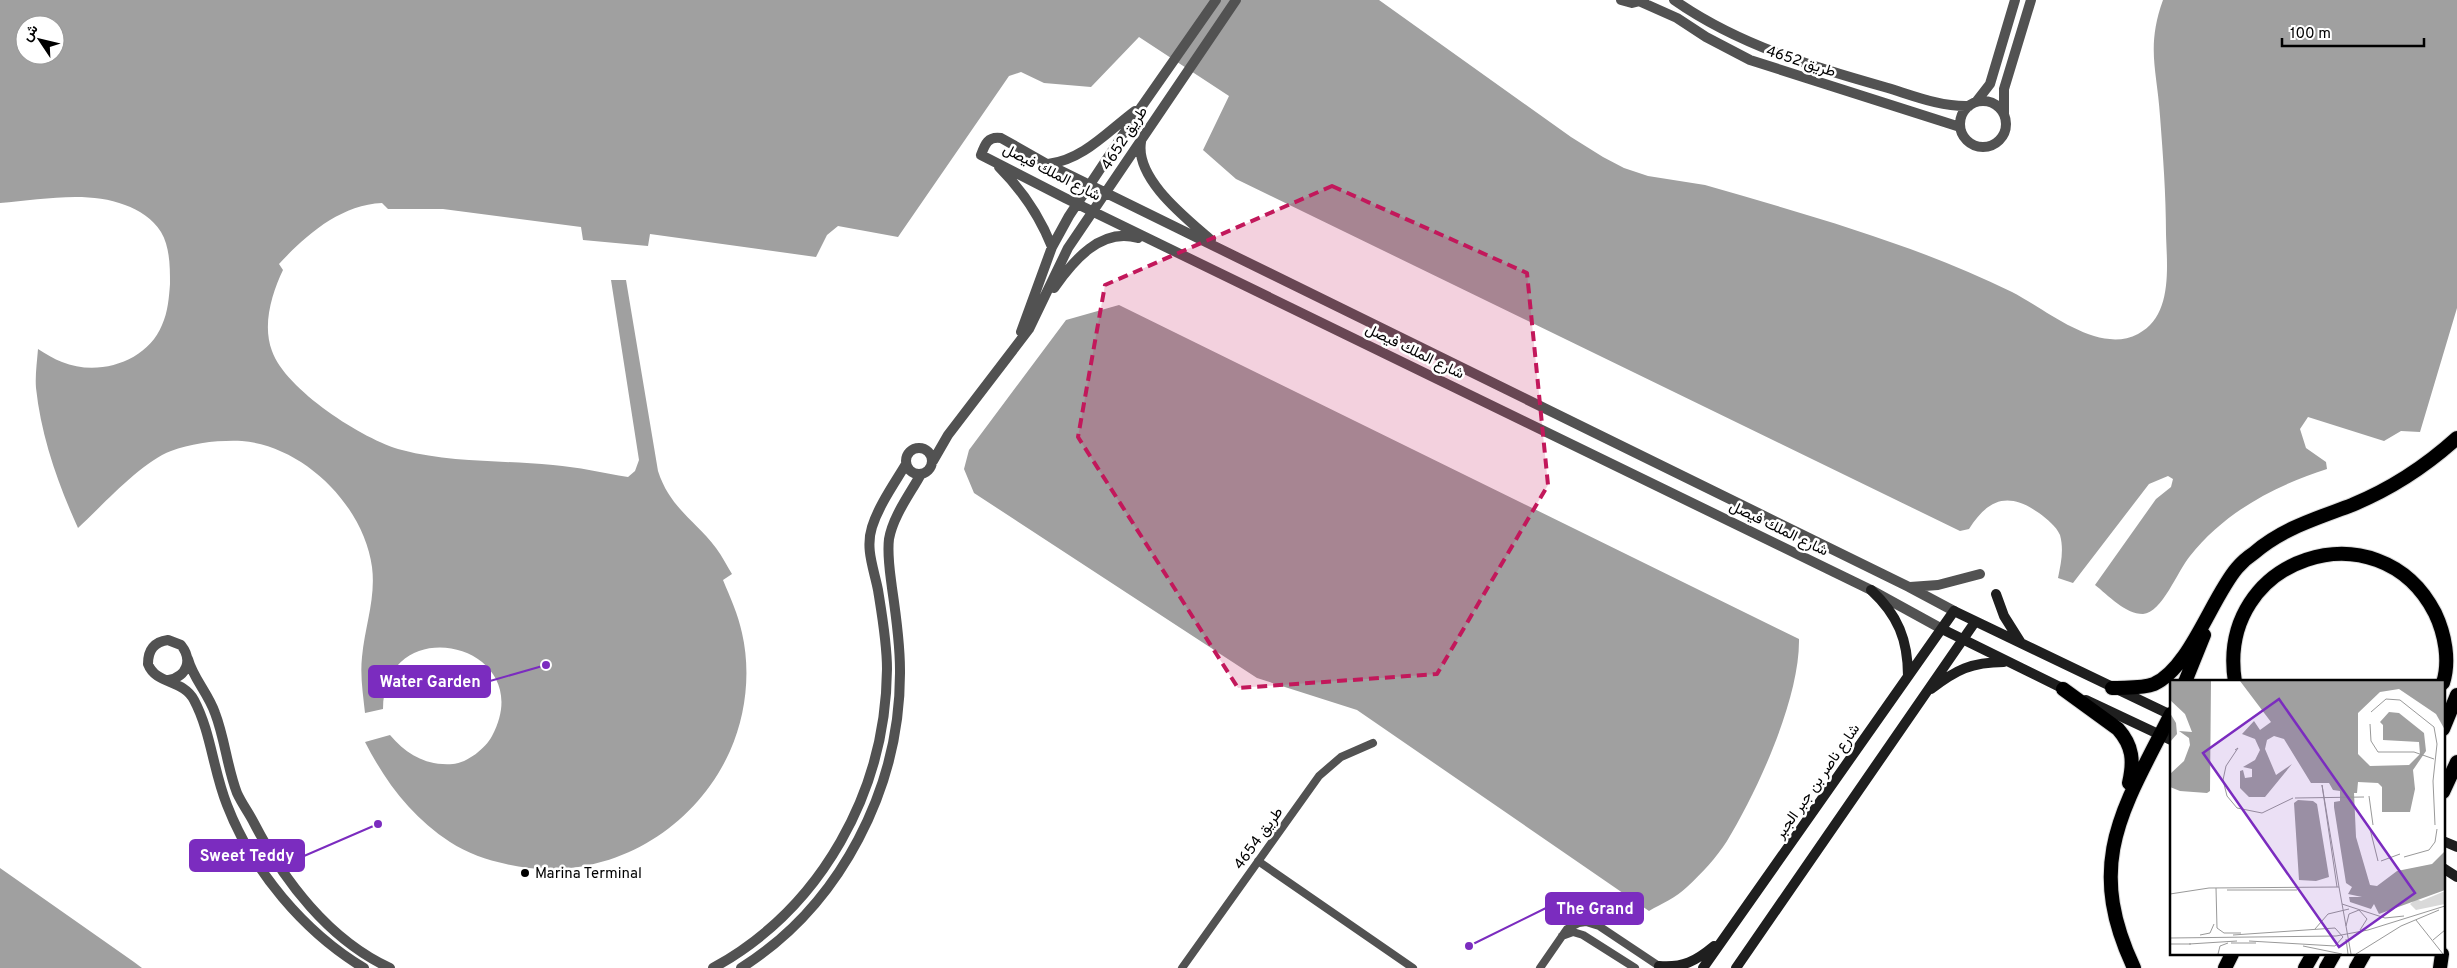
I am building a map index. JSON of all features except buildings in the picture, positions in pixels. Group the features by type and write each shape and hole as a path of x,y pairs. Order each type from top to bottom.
{"highway":[{"path":"2112,688 2154,684 2170,672 2185,653 2237,568 2255,551 2296,525 2354,504 2396,483 2431,462 2457,438"},
{"path":"2235,680 2232,664 2234,640 2241,616 2254,596 2271,578 2291,565 2314,557 2339,554 2364,557 2388,566 2410,580 2428,600 2440,624 2446,651 2443,680"},
{"path":"2185,680 2222,593"},
{"path":"2063,689 2118,729 2128,742 2133,766 2111,852 2111,892 2120,933 2134,968"},
{"path":"2444,727 2457,696"},
{"path":"2120,816 2133,785 2165,738 2170,719"},
{"path":"2444,790 2457,762"},
{"path":"2225,968 2231,956"},
{"path":"2305,968 2312,956"},
{"path":"2326,968 2333,956"},
{"path":"2356,968 2363,956"}],"main road":[{"path":"1871,590 1897,619 1904,637 1908,676"},
{"path":"1996,594 2010,627 2023,646"},
{"name":"شارع الملك فيصل","path":"1954,611 2023,646 2170,715"},
{"name":"شارع ناصر بن جبر الجبر","path":"1703,968 1954,611"},
{"path":"1736,968 1975,622"},
{"name":"شارع الملك فيصل","path":"1942,628 1962,640 2165,738"},
{"path":"1924,694 1954,672 1972,665 2008,662"},
{"path":"2444,840 2457,847"},
{"path":"2444,869 2457,875"},
{"path":"1661,967 1675,968 1690,964 1725,938"}],"street":[{"name":"طريق 4652","path":"1014,349 1052,247 1150,93 1216,0"},
{"name":"طريق 4652","path":"948,435 1029,329 1068,248 1236,0"},
{"name":"طريق 4652","path":"1621,0 1632,3 1643,1 1677,18 1706,37 1750,60 1960,127"},
{"name":"طريق 4652","path":"1674,0 1735,36 1839,75 1934,102 1972,104"},
{"path":"2016,0 1990,84 1961,119 1960,127 1963,137 1974,146 1988,148 1995,145 2002,138 2006,122 2004,89 2031,0"},
{"path":"1972,104 1991,102 2004,113"},
{"path":"1047,164 1070,159 1080,153 1142,106"},
{"name":"شارع الملك فيصل","path":"1942,628 1871,590 1158,245 981,155 986,142 995,137 1001,138 1047,164 1909,587 1954,611"},
{"path":"1141,139 1139,152 1142,162 1160,190 1177,210 1223,250"},
{"path":"991,160 1026,199 1038,217 1052,247"},
{"path":"1044,300 1078,258 1094,244 1115,236 1130,236 1158,245"},
{"path":"926,449 948,435"},
{"path":"741,968 768,950 820,899 855,845 881,788 896,735 900,670 889,562 890,539 896,519 921,474 928,471 948,435"},
{"path":"713,968 742,950 781,918 815,880 842,840 868,782 881,734 887,667 878,588 871,568 869,547 872,527 887,496 906,464 911,450 918,447 926,449 931,454 933,461"},
{"path":"906,464 910,471 921,474"},
{"path":"1909,587 1945,584 1980,574"},
{"path":"364,968 307,924 290,906 251,853 227,804 200,711 192,697 178,684 155,676 148,664 150,650 155,645 168,640 175,641 185,649 191,670 207,694 216,714 238,794 264,846 302,898 326,923 359,949 390,968"},
{"path":"169,680 177,678 183,673 188,657"},
{"name":"طريق 4654","path":"1182,968 1326,769 1351,751 1372,743"},
{"path":"1258,861 1414,968"},
{"path":"1540,968 1567,929 1579,922 1593,923 1661,967"},
{"path":"1562,936 1573,932 1583,935 1635,968"}],"highlighted area":[{"path":"1332,186 1527,273 1548,485 1437,674 1238,688 1078,437 1105,285"}],"shaded area":[{"path":"0,0 1379,0 1571,137 1624,168 1648,176 1705,185 1899,245 1937,259 2012,292 2073,328 2106,339 2123,339 2138,334 2149,326 2163,303 2166,290 2165,190 2154,58 2155,31 2163,0 2457,0 2457,308 2420,432 2401,431 2384,441 2308,417 2300,429 2306,448 2326,462 2327,469 2270,492 2252,502 2219,526 2185,562 2169,590 2157,606 2150,612 2143,614 2123,607 2095,585 2156,499 2171,487 2173,479 2168,476 2149,484 2073,583 2058,578 2062,551 2060,535 2048,520 2028,506 2008,500 1991,505 1976,519 1969,529 1960,531 1236,179 1203,150 1229,96 1139,37 1091,87 1044,83 1021,72 1009,76 898,237 838,226 827,235 816,257 650,234 648,246 583,240 581,227 443,209 388,209 382,203 352,209 312,232 279,264 283,270 275,289 270,309 268,320 269,341 280,366 292,381 327,411 347,424 367,436 402,450 458,459 562,466 628,477 635,471 639,460 611,280 626,280 658,471 669,495 716,548 732,574 723,580 742,633 745,648 746,678 740,723 730,751 713,781 692,808 667,830 638,848 607,860 574,868 540,869 506,864 463,850 424,822 391,785 365,742 390,735 403,748 426,761 453,764 464,761 476,754 492,736 501,704 496,678 479,660 456,649 431,648 407,657 390,677 383,709 365,713 361,664 373,590 372,567 367,544 357,522 344,502 327,483 308,467 287,454 265,445 242,441 224,441 188,446 171,451 147,465 122,485 78,528 57,477 46,442 38,406 36,383 38,349 62,362 91,368 106,367 133,357 155,338 164,320 169,299 170,264 168,251 161,232 150,219 140,212 110,200 63,197 0,203"},
{"path":"1119,305 1799,639 1793,688 1764,770 1727,841 1698,877 1679,894 1649,911 1357,710 1257,678 974,493 964,469 969,450 1066,320"},
{"path":"0,868 134,962 142,968 0,968"}],"place":[{"name":"Water Garden","path":"546,665"},
{"name":"Sweet Teddy","path":"378,824"},
{"name":"Marina Terminal","path":"525,873"},
{"name":"The Grand","path":"1469,946"}]}
